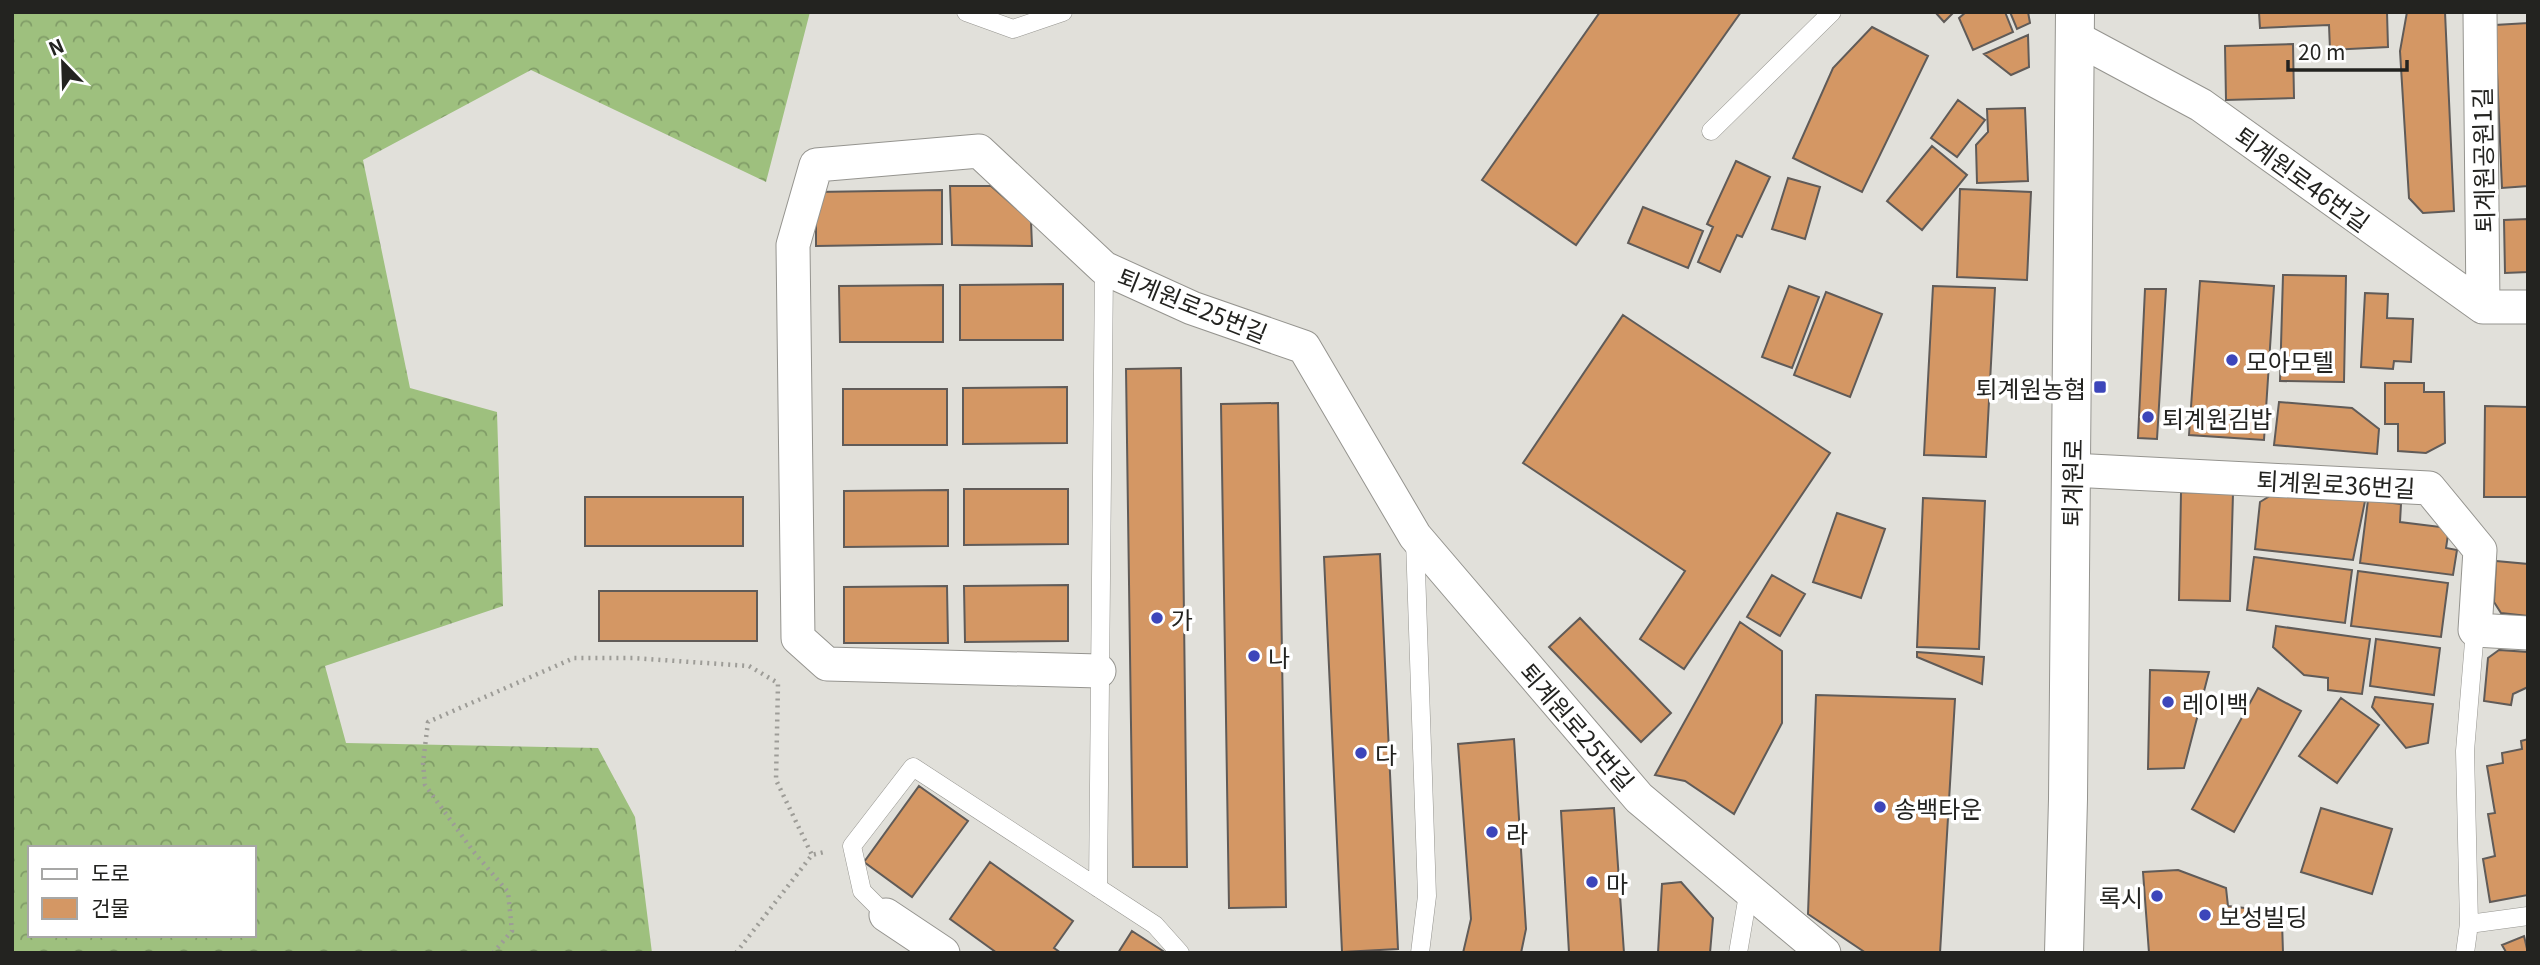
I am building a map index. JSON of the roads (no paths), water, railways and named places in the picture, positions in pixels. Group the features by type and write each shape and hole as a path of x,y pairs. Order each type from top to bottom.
{"street":[{"name":"퇴계원공원1길","path":"2480,12 2483,307"},
{"name":"퇴계원로46번길","path":"2076,25 2201,106 2483,307"},
{"name":"퇴계원로","path":"2064,953 2076,25"},
{"name":"퇴계원로25번길","path":"1099,671 827,664 798,638 793,245 816,165 979,151 1104,268 1192,307 1304,347 1415,536 1639,798 1824,953"},
{"path":"2483,307 2528,307"},
{"name":"퇴계원로36번길","path":"2071,470 2430,488 2480,550 2475,630"},
{"path":"2475,630 2528,633"},
{"path":"886,915 943,953"}],"lane":[{"path":"966,12 1013,29 1063,12"},
{"path":"1711,131 1832,12"},
{"path":"1098,888 1104,268"},
{"path":"1415,536 1427,895 1420,953"},
{"path":"2465,953 2469,924 2465,751 2475,630"},
{"path":"886,915 862,891 852,846 913,767 1155,925 1180,953"},
{"path":"1738,953 1749,889"},
{"path":"2469,924 2528,916"}],"place":[{"name":"모아모텔","path":"2232,360"},
{"name":"퇴계원농협","path":"2100,387"},
{"name":"퇴계원김밥","path":"2148,417"},
{"name":"가","path":"1157,618"},
{"name":"나","path":"1254,656"},
{"name":"레이백","path":"2168,702"},
{"name":"다","path":"1361,753"},
{"name":"송백타운","path":"1880,807"},
{"name":"라","path":"1492,832"},
{"name":"마","path":"1592,882"},
{"name":"록시","path":"2157,896"},
{"name":"보성빌딩","path":"2205,915"}]}
